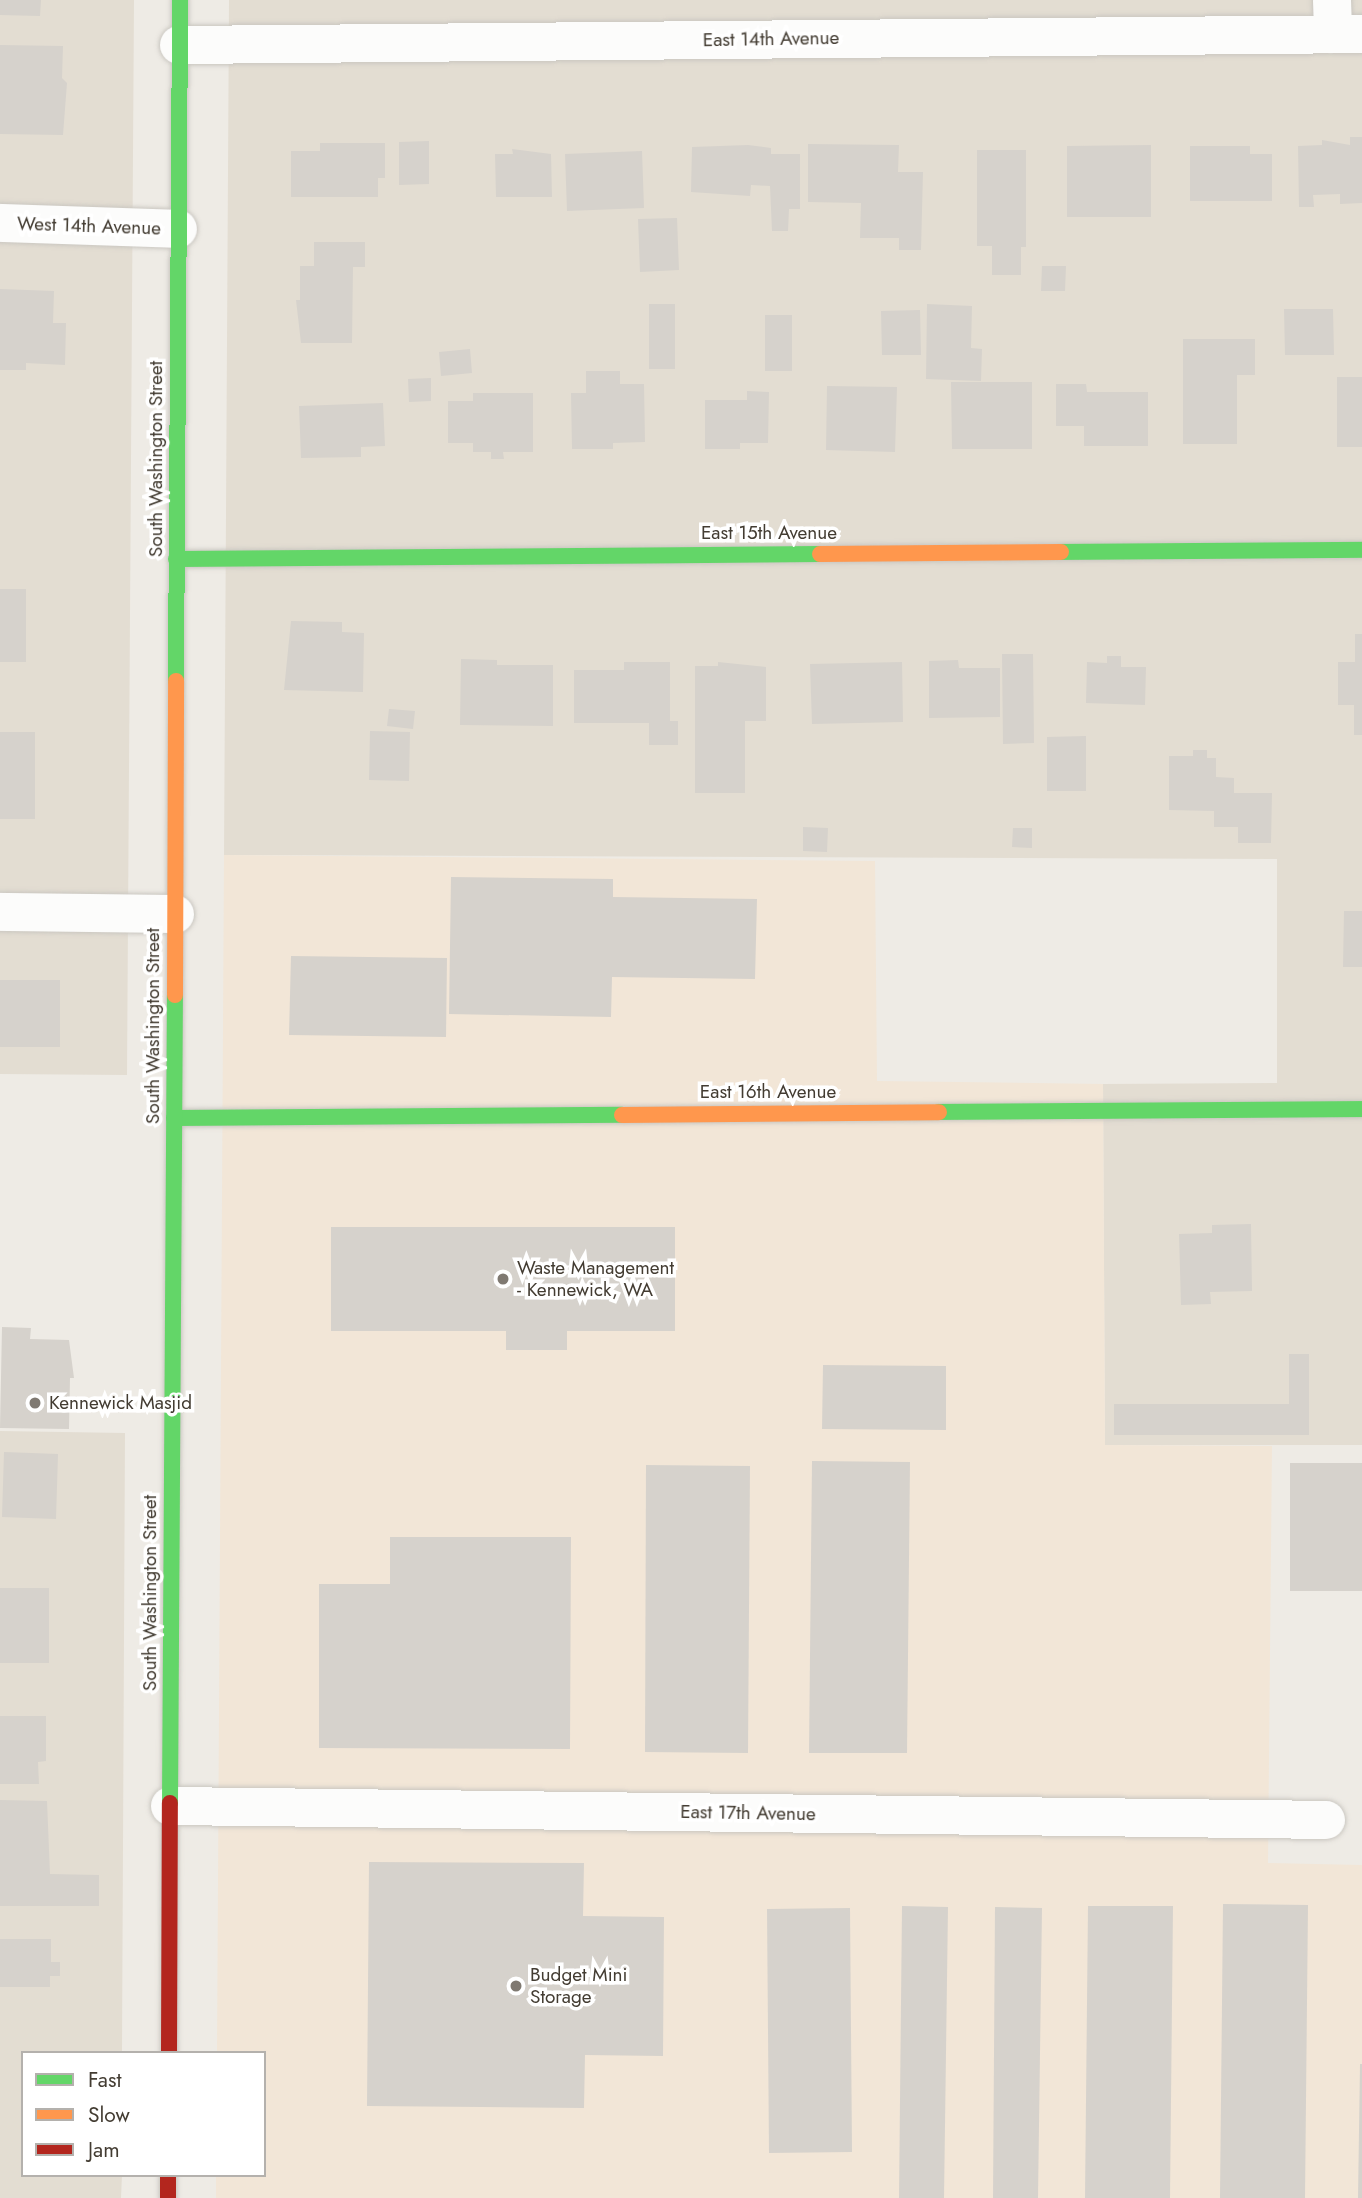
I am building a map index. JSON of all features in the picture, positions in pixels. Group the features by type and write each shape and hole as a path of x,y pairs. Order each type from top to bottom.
{"street":[{"name":"South Washington Street","path":"169,2051 180,0"},
{"name":"East 14th Avenue","path":"180,45 1342,23"},
{"name":"West 14th Avenue","path":"0,223 178,229"},
{"name":"East 15th Avenue","path":"176,559 1362,550"},
{"path":"0,912 175,914"},
{"name":"East 16th Avenue","path":"174,1118 1362,1109"},
{"name":"East 17th Avenue","path":"170,1806 1326,1821"},
{"path":"168,2177 168,2198"}],"shaded area":[{"path":"0,0 134,0 127,1075 0,1074"},
{"path":"229,0 1362,0 1362,1445 1105,1445 1103,1084 1277,1083 1277,859 224,855"},
{"path":"224,855 875,861 877,1081 1103,1084 1105,1445 1272,1446 1268,1863 1362,1865 1362,2198 216,2198 216,2177 266,2177 266,2051 217,2051"},
{"path":"0,1431 125,1433 122,2051 21,2051 21,2177 122,2177 121,2198 0,2198"}],"building":[{"path":"0,0 41,0 40,16 0,15"},
{"path":"0,45 63,46 62,78 67,83 63,135 0,134"},
{"path":"1350,137 1362,137 1362,203 1340,204 1340,194 1313,195 1314,207 1299,207 1298,146 1322,145 1322,140 1350,145"},
{"path":"429,141 429,184 399,185 399,142"},
{"path":"320,143 385,143 385,178 378,178 378,197 291,197 291,151 320,151"},
{"path":"808,144 899,145 898,172 923,172 921,250 899,250 899,238 860,238 861,203 808,202"},
{"path":"748,145 771,148 771,154 800,154 800,209 789,209 788,231 772,231 770,186 751,185 750,196 691,192 692,147"},
{"path":"1151,145 1151,217 1067,217 1067,146"},
{"path":"1190,146 1250,146 1250,154 1272,154 1272,201 1190,201"},
{"path":"512,149 551,154 552,197 496,197 495,154 513,154"},
{"path":"977,150 1026,150 1026,247 1021,247 1021,275 992,275 992,246 977,246"},
{"path":"642,151 644,208 567,211 565,154"},
{"path":"677,218 679,270 640,272 638,219"},
{"path":"314,242 365,242 365,267 353,267 352,343 301,343 296,300 300,300 300,266 314,266"},
{"path":"1042,266 1066,266 1065,291 1041,291"},
{"path":"0,289 54,291 53,323 66,323 65,365 26,363 26,370 0,370"},
{"path":"649,304 675,304 675,369 649,369"},
{"path":"927,304 972,306 971,348 982,349 981,381 926,379"},
{"path":"1284,309 1333,309 1334,355 1285,355"},
{"path":"920,310 921,355 882,355 881,311"},
{"path":"765,315 792,315 792,371 765,371"},
{"path":"1183,339 1255,339 1255,375 1237,375 1237,444 1183,444"},
{"path":"470,349 472,373 441,376 439,352"},
{"path":"586,371 620,371 620,384 644,384 645,442 613,443 613,449 572,449 571,393 586,393"},
{"path":"1337,377 1362,377 1362,447 1337,447"},
{"path":"431,378 431,401 409,402 408,379"},
{"path":"951,382 1032,382 1032,449 952,449"},
{"path":"1056,384 1086,384 1087,392 1148,392 1148,446 1084,446 1084,426 1056,426"},
{"path":"827,386 897,387 895,452 826,450"},
{"path":"747,391 769,392 768,443 740,443 740,449 705,449 705,400 747,400"},
{"path":"473,393 533,393 533,452 503,452 504,459 491,459 491,452 473,452 473,443 448,443 448,401 473,401"},
{"path":"383,403 385,446 361,447 361,457 301,458 299,406"},
{"path":"0,589 26,589 26,662 0,662"},
{"path":"291,621 342,622 342,632 364,633 363,692 284,690"},
{"path":"1355,634 1362,634 1362,735 1354,735 1354,705 1338,705 1338,662 1355,662"},
{"path":"1002,654 1033,654 1034,743 1003,744"},
{"path":"1107,656 1121,656 1121,667 1146,667 1145,705 1086,703 1087,662 1107,663"},
{"path":"461,659 497,660 497,665 553,665 553,726 460,725"},
{"path":"958,660 959,668 1000,668 1000,717 929,718 929,661"},
{"path":"624,662 670,662 670,721 678,721 678,745 649,745 649,723 574,723 574,670 624,670"},
{"path":"718,662 766,667 766,721 745,721 745,793 695,793 695,666 718,666"},
{"path":"902,662 903,722 812,724 810,664"},
{"path":"389,709 415,711 413,729 387,726"},
{"path":"370,731 410,732 409,781 369,780"},
{"path":"0,732 35,732 35,819 0,819"},
{"path":"1086,736 1086,791 1047,791 1047,737"},
{"path":"1193,750 1207,750 1207,758 1216,758 1216,777 1234,778 1234,793 1272,793 1271,843 1238,843 1238,827 1214,827 1214,811 1169,810 1169,756 1193,756"},
{"path":"803,827 828,828 827,852 803,851"},
{"path":"1013,828 1032,828 1032,848 1012,847"},
{"path":"451,877 613,879 613,897 757,899 755,979 612,977 611,1017 449,1014"},
{"path":"1344,911 1362,911 1362,967 1343,967"},
{"path":"291,956 447,958 446,1037 289,1035"},
{"path":"0,980 60,980 60,1047 0,1047"},
{"path":"1251,1224 1252,1291 1210,1292 1211,1304 1181,1305 1179,1234 1212,1233 1212,1225"},
{"name":"Waste Management - Kennewick, WA","path":"331,1227 675,1227 675,1331 567,1331 567,1350 506,1350 506,1331 331,1331"},
{"name":"Kennewick Masjid","path":"2,1327 31,1328 30,1339 69,1340 74,1378 70,1378 69,1429 0,1428"},
{"path":"1289,1354 1309,1354 1309,1435 1114,1435 1114,1404 1289,1404"},
{"path":"823,1365 946,1366 946,1430 822,1429"},
{"path":"4,1452 58,1454 56,1519 2,1517"},
{"path":"812,1461 910,1462 907,1753 809,1753"},
{"path":"1290,1463 1362,1463 1362,1591 1290,1591"},
{"path":"646,1465 750,1466 748,1753 645,1752"},
{"path":"390,1537 571,1537 570,1749 319,1748 319,1584 390,1584"},
{"path":"0,1588 49,1588 49,1663 0,1663"},
{"path":"0,1716 46,1716 46,1761 38,1762 39,1784 0,1784"},
{"path":"0,1800 47,1801 50,1874 99,1875 99,1906 0,1906"},
{"name":"Budget Mini Storage","path":"369,1862 584,1863 583,1916 664,1917 663,2056 585,2055 584,2108 367,2106"},
{"path":"1223,1904 1308,1905 1305,2198 1220,2198"},
{"path":"902,1906 948,1907 944,2198 899,2198"},
{"path":"1088,1906 1173,1906 1170,2198 1085,2198"},
{"path":"995,1907 1042,1908 1038,2198 993,2198"},
{"path":"850,1908 852,2152 769,2153 767,1909"},
{"path":"0,1939 51,1939 51,1962 60,1962 60,1976 50,1976 50,1987 0,1987"},
{"path":"1360,2064 1362,2198 1358,2198"}],"traffic: fast":[{"path":"176,681 180,0"},
{"path":"1061,552 1362,550"},
{"path":"176,559 820,554"},
{"path":"170,1803 175,995"},
{"path":"939,1112 1362,1109"},
{"path":"174,1118 622,1115"}],"traffic: slow":[{"path":"820,554 1061,552"},
{"path":"175,995 176,681"},
{"path":"622,1115 939,1112"}],"traffic: jam":[{"path":"169,2051 170,1803"},
{"path":"168,2177 168,2198"}],"place":[{"name":"Waste Management - Kennewick, WA","path":"503,1279"},
{"name":"Kennewick Masjid","path":"35,1403"},
{"name":"Budget Mini Storage","path":"516,1986"}]}
